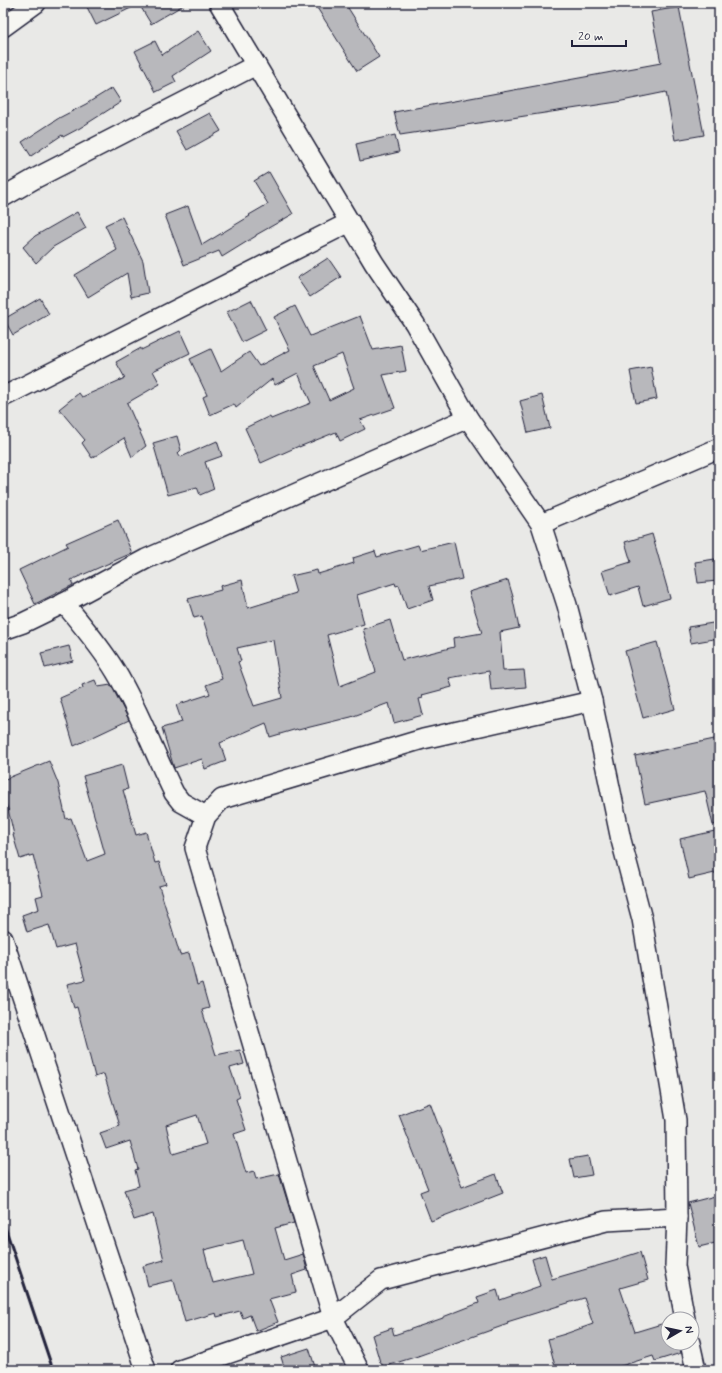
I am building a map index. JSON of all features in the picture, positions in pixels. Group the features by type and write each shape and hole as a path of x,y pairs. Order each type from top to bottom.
{"street":[{"path":"3,27 36,3"},
{"path":"219,3 374,263 415,324 468,418 542,524 567,605 592,701 621,840 642,919 676,1120 677,1217 675,1266 683,1311"},
{"path":"3,197 36,178 256,66"},
{"path":"3,397 350,222"},
{"path":"3,630 23,623 64,603 146,559 468,418"},
{"path":"542,524 719,448"},
{"path":"64,603 88,632 115,671 174,793 181,802 206,816"},
{"path":"359,1370 333,1318 195,848 206,816 222,799 393,748 430,737 592,701"},
{"path":"3,939 146,1370"},
{"path":"180,1370 333,1318 381,1280 606,1221 677,1217"},
{"path":"692,1351 696,1370"}],"building":[{"path":"85,3 187,3 151,24 139,4 96,25"},
{"path":"314,3 345,3 379,57 357,71"},
{"path":"679,7 704,135 675,140 666,92 617,102 400,135 394,112 661,63 651,12"},
{"path":"198,31 211,51 173,76 176,82 156,92 135,51 155,41 162,55"},
{"path":"112,88 121,102 80,128 63,137 62,135 31,156 22,142 59,118"},
{"path":"210,113 221,131 187,150 176,131"},
{"path":"395,135 399,152 360,161 356,144"},
{"path":"269,172 293,214 256,235 222,257 219,251 184,265 165,215 188,206 202,245 268,204 254,181"},
{"path":"77,212 86,228 53,247 36,263 23,247 35,236"},
{"path":"122,217 143,261 148,293 131,297 127,273 88,297 75,275 117,250 105,225"},
{"path":"328,258 341,277 310,297 297,278"},
{"path":"40,298 49,314 13,335 4,319"},
{"path":"251,300 266,330 242,342 227,312"},
{"path":"295,306 310,336 360,316 373,350 401,345 406,371 383,375 395,408 360,420 365,429 340,441 336,432 261,463 245,428 270,416 271,419 311,403 298,373 275,385 272,379 236,408 234,404 210,415 203,397 207,395 190,359 211,349 221,371 249,352 259,366 290,350 274,317","holes":["342,354 354,388 329,400 314,366"]},
{"path":"180,331 190,353 153,371 160,384 127,403 146,446 132,457 124,438 92,458 82,443 85,440 59,409 79,393 82,397 125,378 116,362 141,348 141,350"},
{"path":"651,367 657,399 636,403 630,371"},
{"path":"542,395 550,428 528,433 520,401"},
{"path":"177,436 181,450 178,453 181,457 217,441 222,456 205,462 214,489 200,495 197,487 168,495 153,443"},
{"path":"118,520 132,553 71,580 73,585 35,604 19,570 68,546 66,543"},
{"path":"652,534 670,598 643,606 638,587 610,596 602,571 631,562 625,542"},
{"path":"454,542 462,579 429,586 433,600 407,609 399,585 396,586 395,583 357,595 364,624 327,635 340,686 376,672 363,629 390,620 402,660 454,647 453,638 482,633 469,592 508,580 514,600 519,628 500,632 503,671 524,670 526,687 491,690 489,671 449,678 452,687 422,695 423,698 419,699 423,715 394,723 389,703 351,717 297,729 270,737 266,723 220,743 226,761 205,769 202,759 174,768 162,728 182,722 176,705 210,694 206,685 222,679 202,616 194,618 188,599 221,590 220,586 242,580 248,608 296,593 291,576 317,570 318,574 354,563 353,558 375,551 377,557 418,545 420,550","holes":["273,640 282,698 254,706 238,662 241,661 237,648"]},
{"path":"715,559 717,581 698,583 695,562"},
{"path":"719,622 719,638 691,643 688,627"},
{"path":"657,642 675,709 643,718 625,651"},
{"path":"69,646 73,661 45,668 41,653"},
{"path":"95,680 98,687 111,685 129,720 74,746 60,698 83,688 82,685"},
{"path":"719,738 719,824 713,825 705,791 645,804 635,756"},
{"path":"49,761 58,783 66,819 71,818 87,861 105,854 83,776 122,765 128,789 123,790 136,835 146,832 155,863 159,862 166,884 159,886 180,955 189,953 197,985 202,983 209,1008 202,1010 216,1055 240,1050 244,1064 230,1068 240,1097 236,1099 246,1130 234,1134 246,1173 254,1171 256,1179 279,1174 294,1223 275,1228 284,1260 303,1254 307,1270 292,1275 296,1292 269,1299 278,1322 256,1331 250,1315 243,1318 240,1311 217,1317 216,1313 185,1322 173,1280 148,1286 143,1266 164,1260 153,1214 134,1220 124,1190 139,1186 135,1170 138,1169 130,1141 106,1149 100,1133 120,1126 104,1074 95,1077 77,1007 74,1008 67,984 85,980 75,944 56,949 49,925 27,932 22,915 39,909 36,897 43,895 33,855 20,859 13,835 8,809 3,798 3,780","holes":["197,1115 206,1144 173,1154 166,1125","243,1240 252,1274 213,1283 204,1250"]},
{"path":"719,830 719,872 689,879 680,839"},
{"path":"430,1103 462,1187 496,1174 503,1193 431,1221 420,1192 428,1189 399,1115"},
{"path":"588,1156 592,1175 574,1178 570,1159"},
{"path":"719,1195 719,1242 699,1247 688,1203"},
{"path":"640,1252 648,1280 620,1288 635,1332 660,1324 660,1351 681,1351 681,1353 655,1361 653,1356 608,1370 556,1370 548,1339 593,1324 584,1298 507,1322 508,1324 383,1367 380,1362 372,1335 392,1328 394,1335 443,1318 479,1303 477,1297 497,1290 500,1300 540,1286 532,1259 545,1255 552,1279"},
{"path":"309,1348 316,1370 285,1370 281,1357"}],"railway":[{"path":"3,1221 53,1370"}]}
